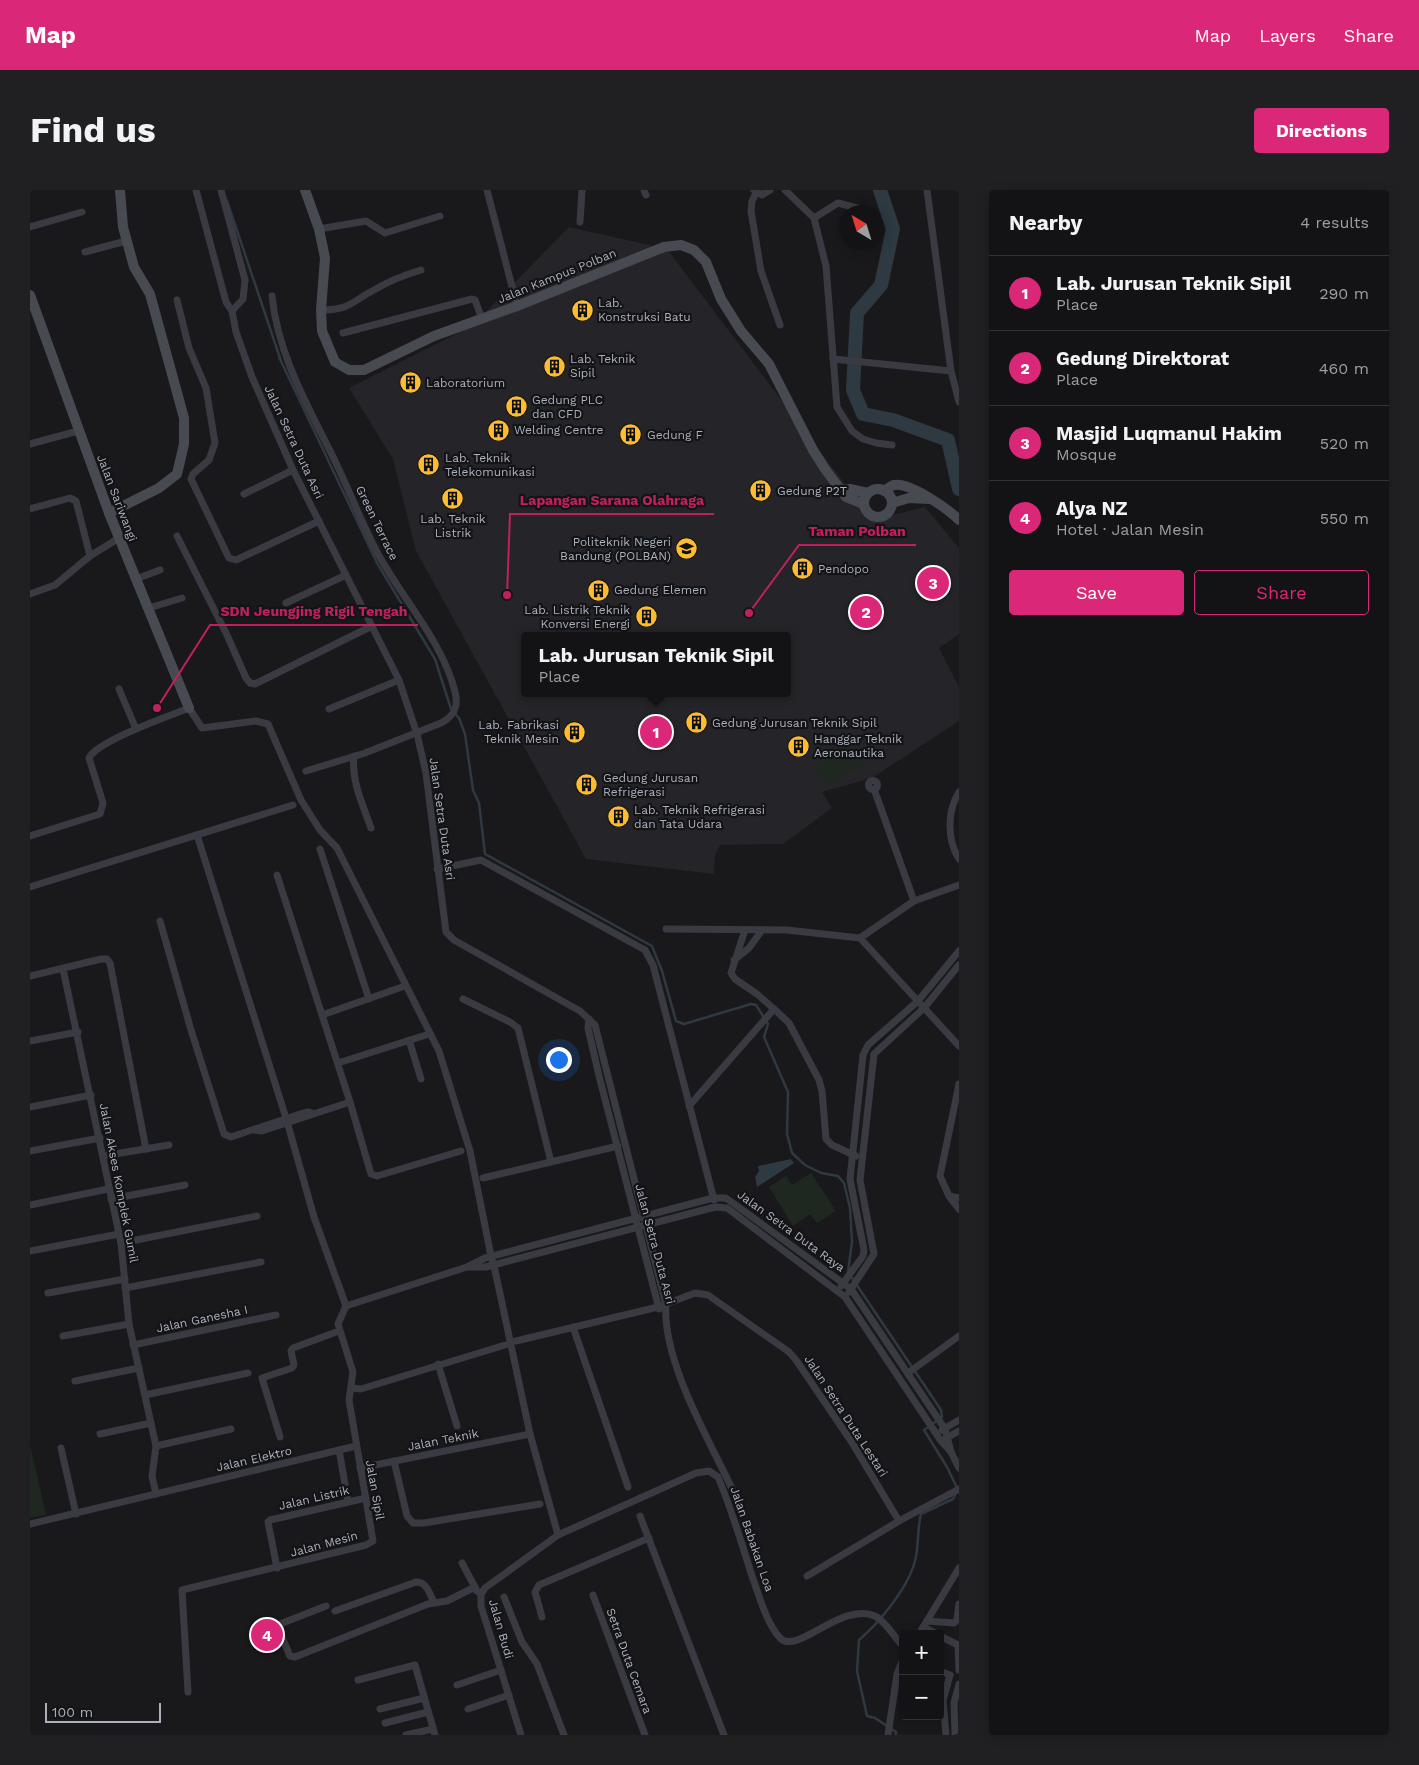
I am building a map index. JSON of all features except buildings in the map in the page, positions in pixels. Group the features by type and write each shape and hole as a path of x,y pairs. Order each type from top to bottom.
{"street":[{"path":"109,513 159,488 177,474 184,444 184,418 150,294 134,267 126,240 120,190"},
{"name":"Jalan Setra Duta Asri","path":"196,190 226,302 232,311 236,332 252,377 292,470 399,680 418,734 426,773 444,929 448,934 580,1011 595,1025 621,1122 628,1167 658,1307 665,1318"},
{"path":"221,190 246,280 243,299 232,311"},
{"name":"Jalan Kampus Polban","path":"305,190 320,229 324,258 321,310 322,331 330,354 335,362 348,370 364,370 434,336 516,306 664,247 681,245 694,250 706,262 721,299 741,331 769,364 812,450 846,497 864,504"},
{"path":"487,190 516,306"},
{"path":"580,222 582,190"},
{"path":"770,190 765,195 755,192 751,211 761,271 780,325"},
{"path":"785,190 814,218 826,266 832,314 835,397 846,424 863,439 892,445"},
{"path":"927,190 951,371 959,402"},
{"path":"814,218 838,203 846,205"},
{"path":"30,227 82,212"},
{"path":"320,229 366,221 384,233 440,216"},
{"path":"85,252 126,240"},
{"path":"321,310 335,310 348,307 385,284 421,270"},
{"name":"Jalan Sariwangi","path":"30,295 32,307 109,513 189,708"},
{"name":"Green Terrace","path":"272,296 274,323 297,386 378,554 437,650 454,687 456,710 451,718 418,734 306,771"},
{"path":"342,333 472,299 475,300 482,319"},
{"path":"177,300 189,348 206,388 216,443 214,450 192,479 229,558 236,560 319,521"},
{"path":"833,359 951,371"},
{"path":"30,444 78,431"},
{"path":"244,494 292,470"},
{"path":"884,491 891,498 892,503 889,511 879,517 868,513 864,504 868,493 873,490 884,491 895,485 904,486 925,495 959,520"},
{"path":"840,490 850,489 868,493"},
{"path":"30,509 70,498 74,499 90,556"},
{"path":"892,503 909,498 929,499"},
{"path":"177,536 250,683 255,684 372,626"},
{"path":"30,594 55,585 90,556 119,538"},
{"path":"136,579 160,570"},
{"path":"286,603 346,575"},
{"path":"148,608 182,598"},
{"path":"329,709 399,680"},
{"path":"119,689 136,729"},
{"path":"30,836 100,814 103,803 89,758 95,749 136,729 189,708 202,728 256,721 264,722 270,726 301,800 320,830 337,848 439,1050 470,1151 530,1434 558,1535"},
{"path":"354,756 354,777 371,828"},
{"path":"874,789 914,901"},
{"path":"959,792 953,804 950,832 951,842 959,859"},
{"path":"30,887 293,805"},
{"path":"197,836 287,1121 314,1217 346,1306 339,1318 338,1331 293,1348 291,1351 294,1365 292,1368 262,1378 280,1437"},
{"path":"320,849 369,999"},
{"path":"437,869 482,860 646,950 653,965 716,1207"},
{"path":"277,875 338,1063 371,1174 374,1176 461,1151"},
{"path":"666,929 787,930 860,938 914,901 959,885"},
{"path":"160,921 191,1030 224,1134 231,1137 255,1130 260,1126 287,1121 350,1102"},
{"path":"745,930 731,973 735,979 757,994 789,1023 822,1091 826,1139 832,1145 861,1158"},
{"path":"734,960 749,948 762,930"},
{"path":"860,938 959,1046"},
{"path":"838,1290 863,1256 864,1250 850,1179 863,1055 868,1045 918,1001 959,951"},
{"path":"30,976 101,959 107,959 110,963 146,1149"},
{"path":"845,1297 874,1254 860,1180 874,1054 924,1008 959,965"},
{"name":"Jalan Akses Komplek Gumil","path":"64,969 92,1095 108,1189 121,1243 129,1324 156,1446 152,1476 156,1494"},
{"path":"322,1015 402,987"},
{"path":"463,999 510,1022 518,1028 551,1162"},
{"path":"689,1106 774,1009"},
{"name":"Jalan Setra Duta Asri","path":"589,1019 588,1028 599,1076 618,1146 628,1167"},
{"path":"30,1042 78,1032"},
{"path":"338,1063 426,1035"},
{"path":"409,1040 421,1078"},
{"path":"599,1076 608,1075"},
{"path":"959,1084 950,1120 940,1176 949,1196 959,1209"},
{"path":"30,1107 92,1095"},
{"path":"950,1120 959,1122"},
{"path":"613,1125 621,1122"},
{"path":"30,1152 100,1138"},
{"path":"103,1156 169,1145"},
{"path":"483,1178 618,1146"},
{"path":"111,1199 185,1185"},
{"path":"30,1205 108,1189"},
{"path":"949,1196 959,1198"},
{"name":"Jalan Setra Duta Raya","path":"346,1306 510,1251 713,1198 731,1200 851,1289 949,1437"},
{"name":"Jalan Setra Duta Raya","path":"467,1267 486,1267 512,1261 716,1207 729,1209 845,1297 941,1441"},
{"path":"121,1243 257,1216"},
{"name":"Jalan Setra Duta Asri","path":"642,1226 666,1305 665,1318"},
{"path":"30,1251 119,1234"},
{"path":"510,1251 512,1261"},
{"path":"125,1288 261,1262"},
{"path":"48,1293 125,1279"},
{"name":"Jalan Setra Duta Lestari","path":"516,1341 666,1305 695,1293 708,1294 789,1352 805,1370 899,1521"},
{"name":"Jalan Ganesha I","path":"134,1345 276,1315"},
{"path":"665,1318 673,1354 685,1389 735,1495"},
{"path":"63,1336 129,1324"},
{"path":"573,1327 628,1487"},
{"name":"Jalan Sipil","path":"338,1331 353,1372 349,1400 372,1538"},
{"path":"908,1373 959,1336"},
{"path":"351,1388 361,1388 505,1345"},
{"path":"438,1364 457,1426"},
{"path":"75,1381 139,1368"},
{"path":"145,1395 248,1374"},
{"path":"937,1434 959,1420"},
{"path":"100,1434 151,1423"},
{"path":"156,1446 231,1429"},
{"path":"959,1430 941,1441 951,1452 959,1468"},
{"name":"Jalan Teknik","path":"360,1468 530,1434"},
{"path":"949,1437 951,1452"},
{"name":"Jalan Elektro","path":"30,1524 356,1446"},
{"path":"61,1448 76,1514"},
{"path":"339,1450 348,1501"},
{"path":"394,1461 407,1516 412,1523 433,1522 540,1504"},
{"name":"Jalan Babakan Loa","path":"558,1535 696,1473 709,1471 718,1477 762,1603 770,1623 781,1638 788,1642 798,1641 833,1620 852,1614 862,1614 879,1619 899,1642"},
{"path":"807,1576 899,1521 959,1489"},
{"name":"Jalan Listrik","path":"277,1568 268,1521 366,1498"},
{"path":"640,1516 724,1735"},
{"name":"Jalan Budi","path":"522,1735 481,1606 479,1592 558,1535"},
{"name":"Jalan Mesin","path":"277,1568 371,1543 372,1538"},
{"path":"542,1617 535,1588 649,1538"},
{"path":"462,1563 479,1592"},
{"path":"188,1692 182,1590 277,1568"},
{"path":"923,1627 959,1568"},
{"path":"335,1611 416,1582 426,1585 434,1602"},
{"path":"326,1606 280,1624 278,1628 290,1656 295,1657 434,1602 447,1601 468,1589 479,1592"},
{"name":"Setra Duta Cemara","path":"593,1595 645,1735"},
{"path":"504,1597 522,1642 537,1664 564,1735"},
{"path":"923,1627 954,1624 957,1620 959,1604"},
{"path":"944,1638 958,1645 959,1670 950,1675 943,1700 946,1735"},
{"path":"358,1680 416,1665 434,1732 406,1735"},
{"path":"888,1735 899,1669"},
{"path":"457,1685 501,1670"},
{"path":"944,1672 950,1675"},
{"path":"955,1735 954,1703 959,1684"},
{"path":"468,1709 509,1695"},
{"path":"380,1709 424,1698"},
{"path":"385,1723 428,1712"}],"shaded area":[{"name":"Politeknik Negeri Bandung (POLBAN)","path":"569,227 667,249 872,520 925,507 959,548 959,634 939,648 959,687 959,721 872,778 822,792 832,808 783,844 720,845 715,855 714,874 586,859 416,551 393,459 349,388 472,326"},
{"path":"846,741 864,764 827,786 815,769"},
{"path":"791,1159 794,1163 757,1187 755,1177 759,1171 758,1166"},
{"path":"811,1173 836,1211 817,1223 810,1214 793,1226 769,1187 786,1176 792,1185"},
{"path":"30,1445 46,1515 30,1518"}],"waterway":[{"path":"880,190 893,229 881,285 857,313 853,390 863,414 893,420 948,440 959,489"},
{"path":"227,201 281,361 279,357 377,563 435,659 451,709 459,718 465,734 473,790 479,803 485,854 652,946 662,971 676,1021 684,1024 751,1004 756,1005 768,1024 764,1037 788,1092 787,1134 792,1153 805,1165 821,1173 838,1176 844,1183 850,1208 852,1242 848,1272 941,1410 942,1417 924,1430 947,1467 957,1488"},
{"path":"896,1735 896,1732 875,1718 867,1716 857,1671 859,1640 884,1615 906,1582 915,1561 921,1514 953,1499 956,1493"}],"place":[{"name":"Lab. Konstruksi Batu","path":"582,310"},
{"name":"Lab. Teknik Sipil","path":"554,366"},
{"name":"Laboratorium","path":"410,383"},
{"name":"Gedung PLC dan CFD","path":"516,407"},
{"name":"Welding Centre","path":"498,430"},
{"name":"Gedung F","path":"631,435"},
{"name":"Lab. Teknik Telekomunikasi","path":"429,465"},
{"name":"Gedung P2T","path":"761,491"},
{"name":"Lab. Teknik Listrik","path":"453,498"},
{"name":"Politeknik Negeri Bandung (POLBAN)","path":"687,549"},
{"name":"Pendopo","path":"802,569"},
{"name":"Masjid Luqmanul Hakim","path":"933,583"},
{"name":"Gedung Elemen","path":"598,590"},
{"name":"Lapangan Sarana Olahraga","path":"507,595"},
{"name":"Gedung Direktorat","path":"866,612"},
{"name":"Taman Polban","path":"749,613"},
{"name":"Lab. Listrik Teknik Konversi Energi","path":"646,617"},
{"name":"SDN Jeungjing Rigil Tengah","path":"157,708"},
{"name":"Gedung Jurusan Teknik Sipil","path":"696,723"},
{"name":"Lab. Fabrikasi Teknik Mesin","path":"575,732"},
{"name":"Lab. Jurusan Teknik Sipil","path":"656,732"},
{"name":"Hanggar Teknik Aeronautika","path":"798,746"},
{"name":"Gedung Jurusan Refrigerasi","path":"587,785"},
{"name":"Lab. Teknik Refrigerasi dan Tata Udara","path":"618,817"},
{"name":"Alya NZ","path":"267,1635"}]}
